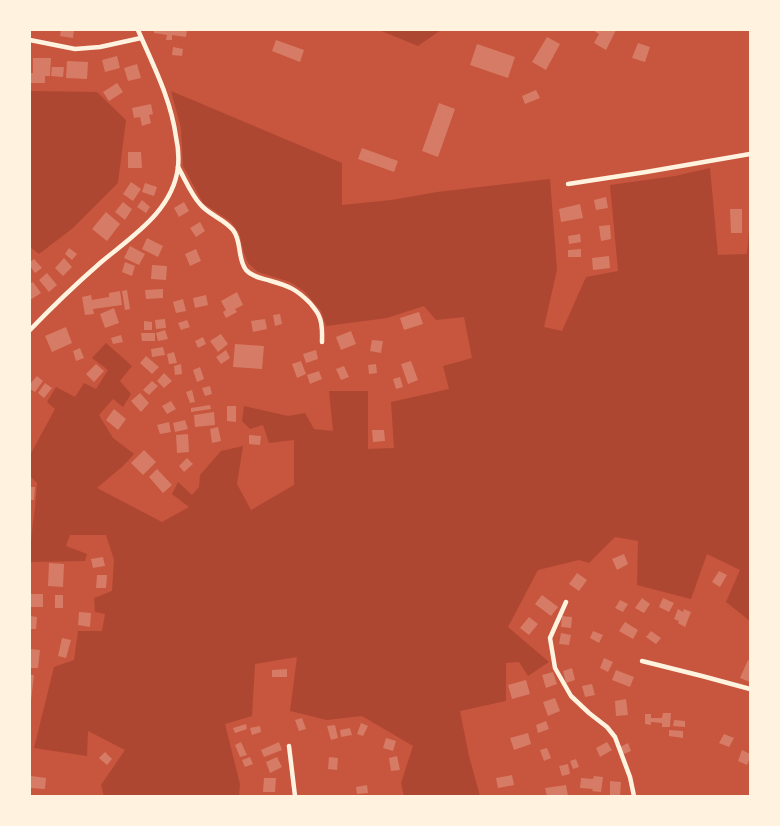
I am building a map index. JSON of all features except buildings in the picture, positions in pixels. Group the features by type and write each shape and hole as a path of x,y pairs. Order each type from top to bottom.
{"street":[{"path":"30,330 98,265 153,217 173,187 178,167 178,146 174,126 166,96 138,30"},
{"path":"30,40 75,49 100,47 141,38"},
{"path":"568,184 750,154"},
{"path":"178,167 200,204 234,231 238,240 240,257 246,269 253,275 288,286 300,293 314,308 320,316 322,342"},
{"path":"566,602 550,638 555,668 570,696 607,727 615,737 630,777 634,796"},
{"path":"642,662 750,689"},
{"path":"289,746 295,796"}],"shaded area":[{"path":"379,30 441,30 418,46"},
{"path":"30,91 97,92 126,120 118,183 73,228 39,254 30,247"},
{"path":"171,91 342,163 342,205 550,179 557,270 544,327 562,331 586,277 618,271 610,185 675,176 710,168 718,255 747,254 750,221 750,621 726,602 740,570 707,554 691,599 637,585 638,541 615,537 589,563 579,560 538,570 508,627 549,662 528,676 519,662 506,663 506,701 460,711 469,756 480,796 404,796 401,783 413,746 362,716 327,720 290,711 297,657 255,664 252,716 225,724 240,784 239,796 104,796 101,785 125,750 88,731 87,756 34,748 54,667 74,660 78,631 102,631 105,614 95,612 94,598 112,591 114,560 106,535 70,535 66,546 87,554 85,561 30,562 37,483 30,476 30,455 55,409 47,402 56,387 75,397 84,383 96,389 108,370 92,358 106,343 132,366 120,381 131,394 123,407 113,399 99,415 113,438 134,454 97,488 162,522 189,507 172,494 178,482 192,495 199,487 200,475 221,451 243,446 237,484 251,510 294,485 294,440 269,443 263,425 250,429 242,421 244,406 288,416 305,413 314,429 333,431 329,391 368,391 368,449 394,448 391,402 449,389 443,366 472,358 464,317 436,320 424,306 387,318 326,326 321,311 304,291 290,282 258,272 248,263 239,233 231,222 203,203 183,166 181,128"}]}
